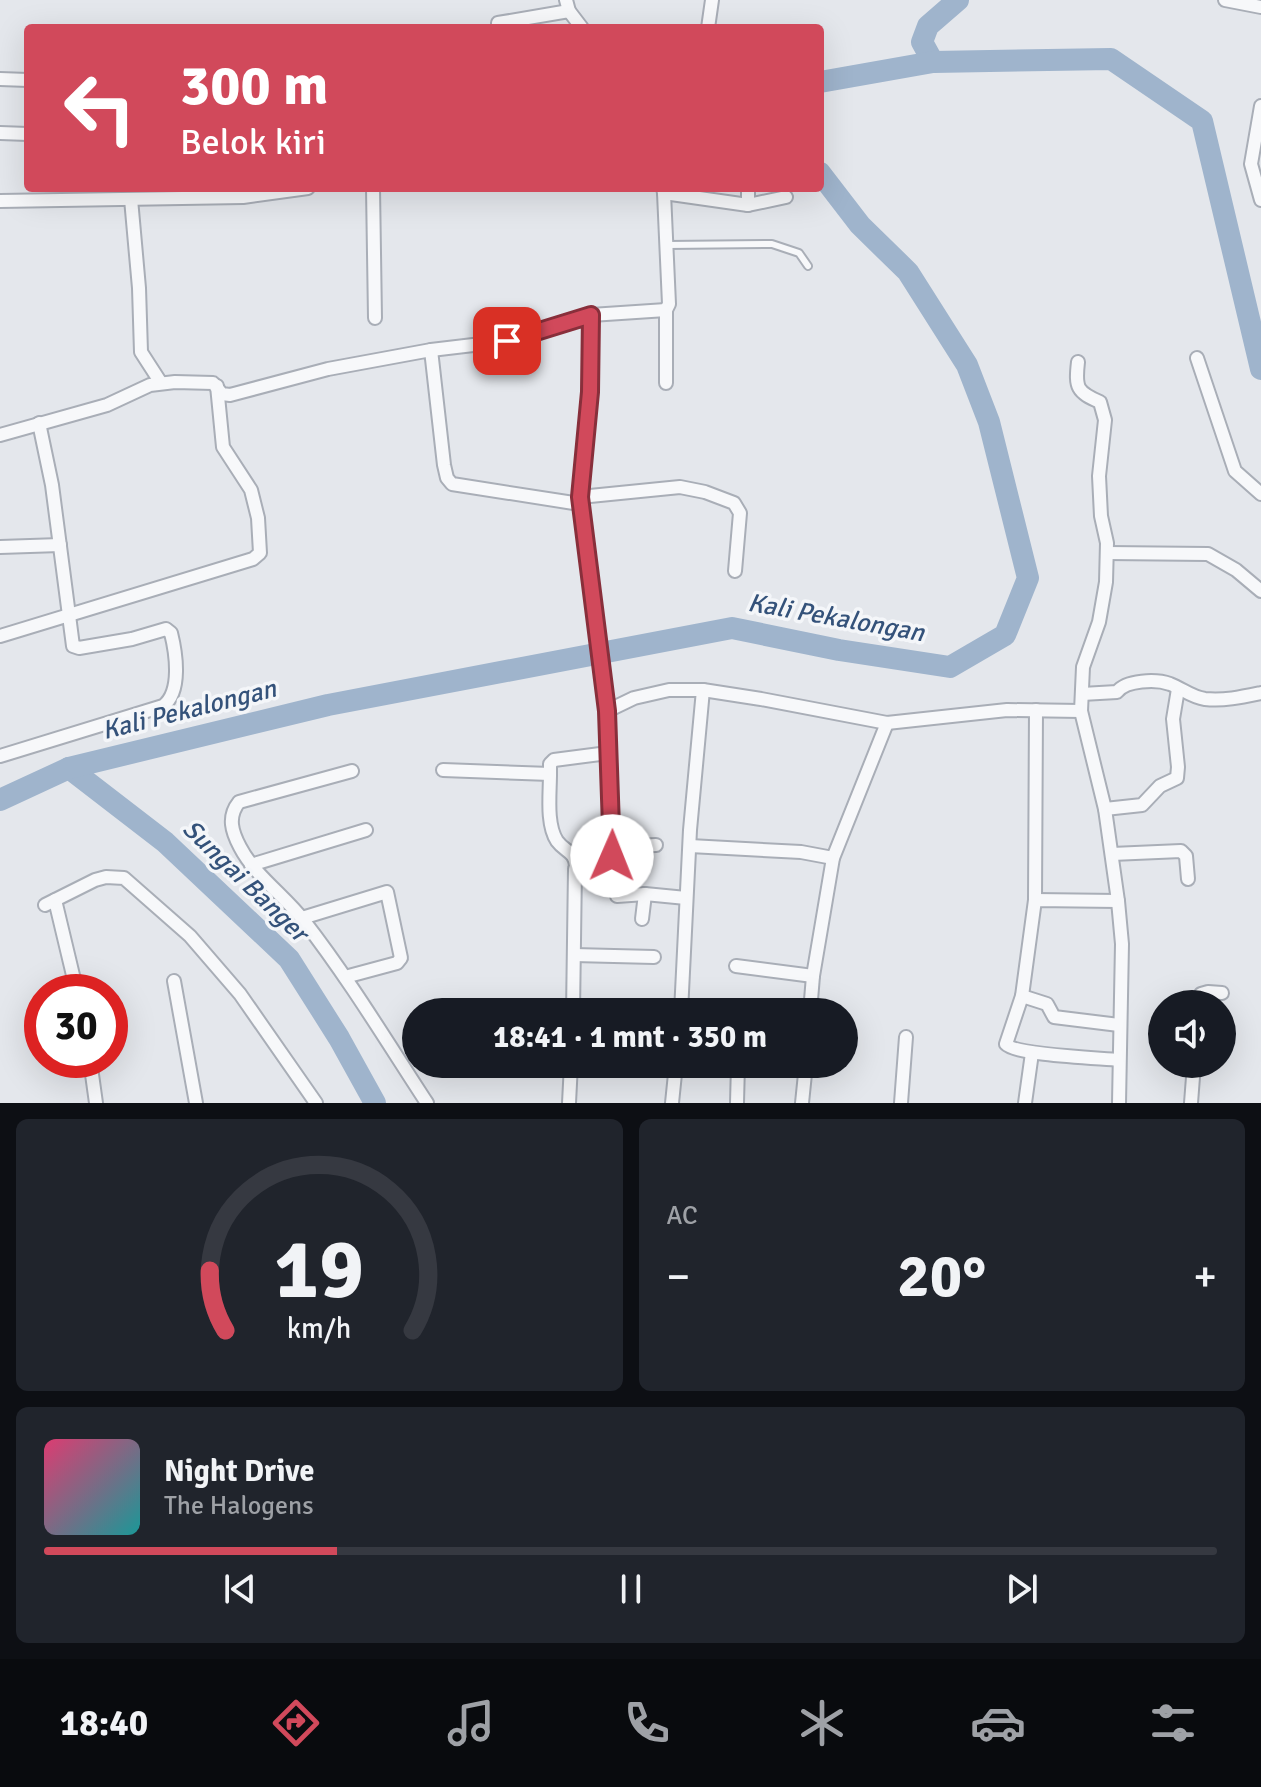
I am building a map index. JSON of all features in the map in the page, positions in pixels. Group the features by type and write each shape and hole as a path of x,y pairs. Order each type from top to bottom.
{"street":[{"path":"709,24 712,0"},
{"path":"1225,0 1261,7"},
{"path":"498,23 568,5 580,24"},
{"path":"0,79 24,80"},
{"path":"1261,106 1251,164 1261,200"},
{"path":"0,133 24,134"},
{"path":"0,201 131,199 178,193 243,197 279,192"},
{"path":"373,192 375,318"},
{"path":"663,192 669,304 666,310 666,383"},
{"path":"669,192 748,205 786,197"},
{"path":"748,192 748,205"},
{"path":"131,199 141,352 161,383"},
{"path":"0,435 107,405 150,385 210,383 217,386 222,394 230,395 328,369 431,350 507,341 591,315 666,310"},
{"path":"576,866 606,861 612,856 613,847 607,711 580,500 590,392 591,315"},
{"path":"431,350 444,465 452,484 580,500 680,487 705,492 734,503 740,513 735,571"},
{"path":"1197,358 1235,471 1261,494"},
{"path":"1078,362 1077,377 1082,394 1100,402 1104,413 1100,498 1107,553 1106,582 1099,622 1083,667 1081,711 1105,809 1118,901 1122,944 1119,1103"},
{"path":"0,636 253,559 260,553 258,518 251,490 227,457 221,439 217,386"},
{"path":"0,756 163,706 168,702 176,669 170,631 76,648 72,644 52,485 39,423"},
{"path":"0,547 60,545"},
{"path":"1107,553 1208,554 1223,561 1261,591"},
{"path":"1082,694 1117,692 1124,685 1142,682 1170,684 1200,698 1217,700 1261,693"},
{"path":"1105,809 1142,805 1153,792 1177,778 1173,719 1178,689"},
{"path":"607,711 634,698 669,690 703,690 887,723 955,714 1081,711"},
{"path":"682,998 686,898 703,690"},
{"path":"1036,710 1035,900 1022,996 1006,1044 1011,1049 1032,1053 1119,1060"},
{"path":"811,998 833,858 887,723"},
{"path":"573,998 576,866 573,854 555,839 550,764 554,760 608,753"},
{"path":"443,770 550,774"},
{"path":"352,771 239,802 230,820 239,845 251,865 302,918 345,977 427,1103"},
{"path":"251,865 366,830"},
{"path":"613,847 656,845"},
{"path":"690,846 785,851 833,858"},
{"path":"1112,854 1181,851 1186,856 1188,879"},
{"path":"72,974 50,902 95,880 124,878 190,936 240,994 316,1103"},
{"path":"302,918 387,892 400,962 345,977"},
{"path":"617,896 645,894 686,898"},
{"path":"642,919 645,894"},
{"path":"1035,900 1118,901"},
{"path":"574,955 654,957"},
{"path":"736,966 813,976"},
{"path":"174,981 196,1103"},
{"path":"1022,996 1047,1004 1054,1017 1119,1025"},
{"path":"901,1103 906,1037"},
{"path":"1025,1103 1032,1053"},
{"path":"93,1078 96,1103"},
{"path":"569,1103 570,1078"},
{"path":"672,1103 675,1078"},
{"path":"737,1103 738,1078"},
{"path":"802,1103 805,1078"},
{"path":"1191,1103 1193,1078"}],"lane":[{"path":"667,245 772,244 793,249 808,266"}],"waterway":[{"path":"933,62 922,42 928,26 958,0"},
{"name":"Kali Pekalongan","path":"824,81 933,62 1111,59 1202,121 1261,369"},
{"name":"Kali Pekalongan","path":"0,800 69,768 328,705 732,628 839,650 950,667 1005,635 1028,578 989,422 967,365 908,272 860,225 824,178"},
{"name":"Sungai Banger","path":"69,768 165,842 289,959 339,1038 375,1103"}],"route":[{"path":"507,341 591,315 590,392 580,497 607,711 612,856"}]}
